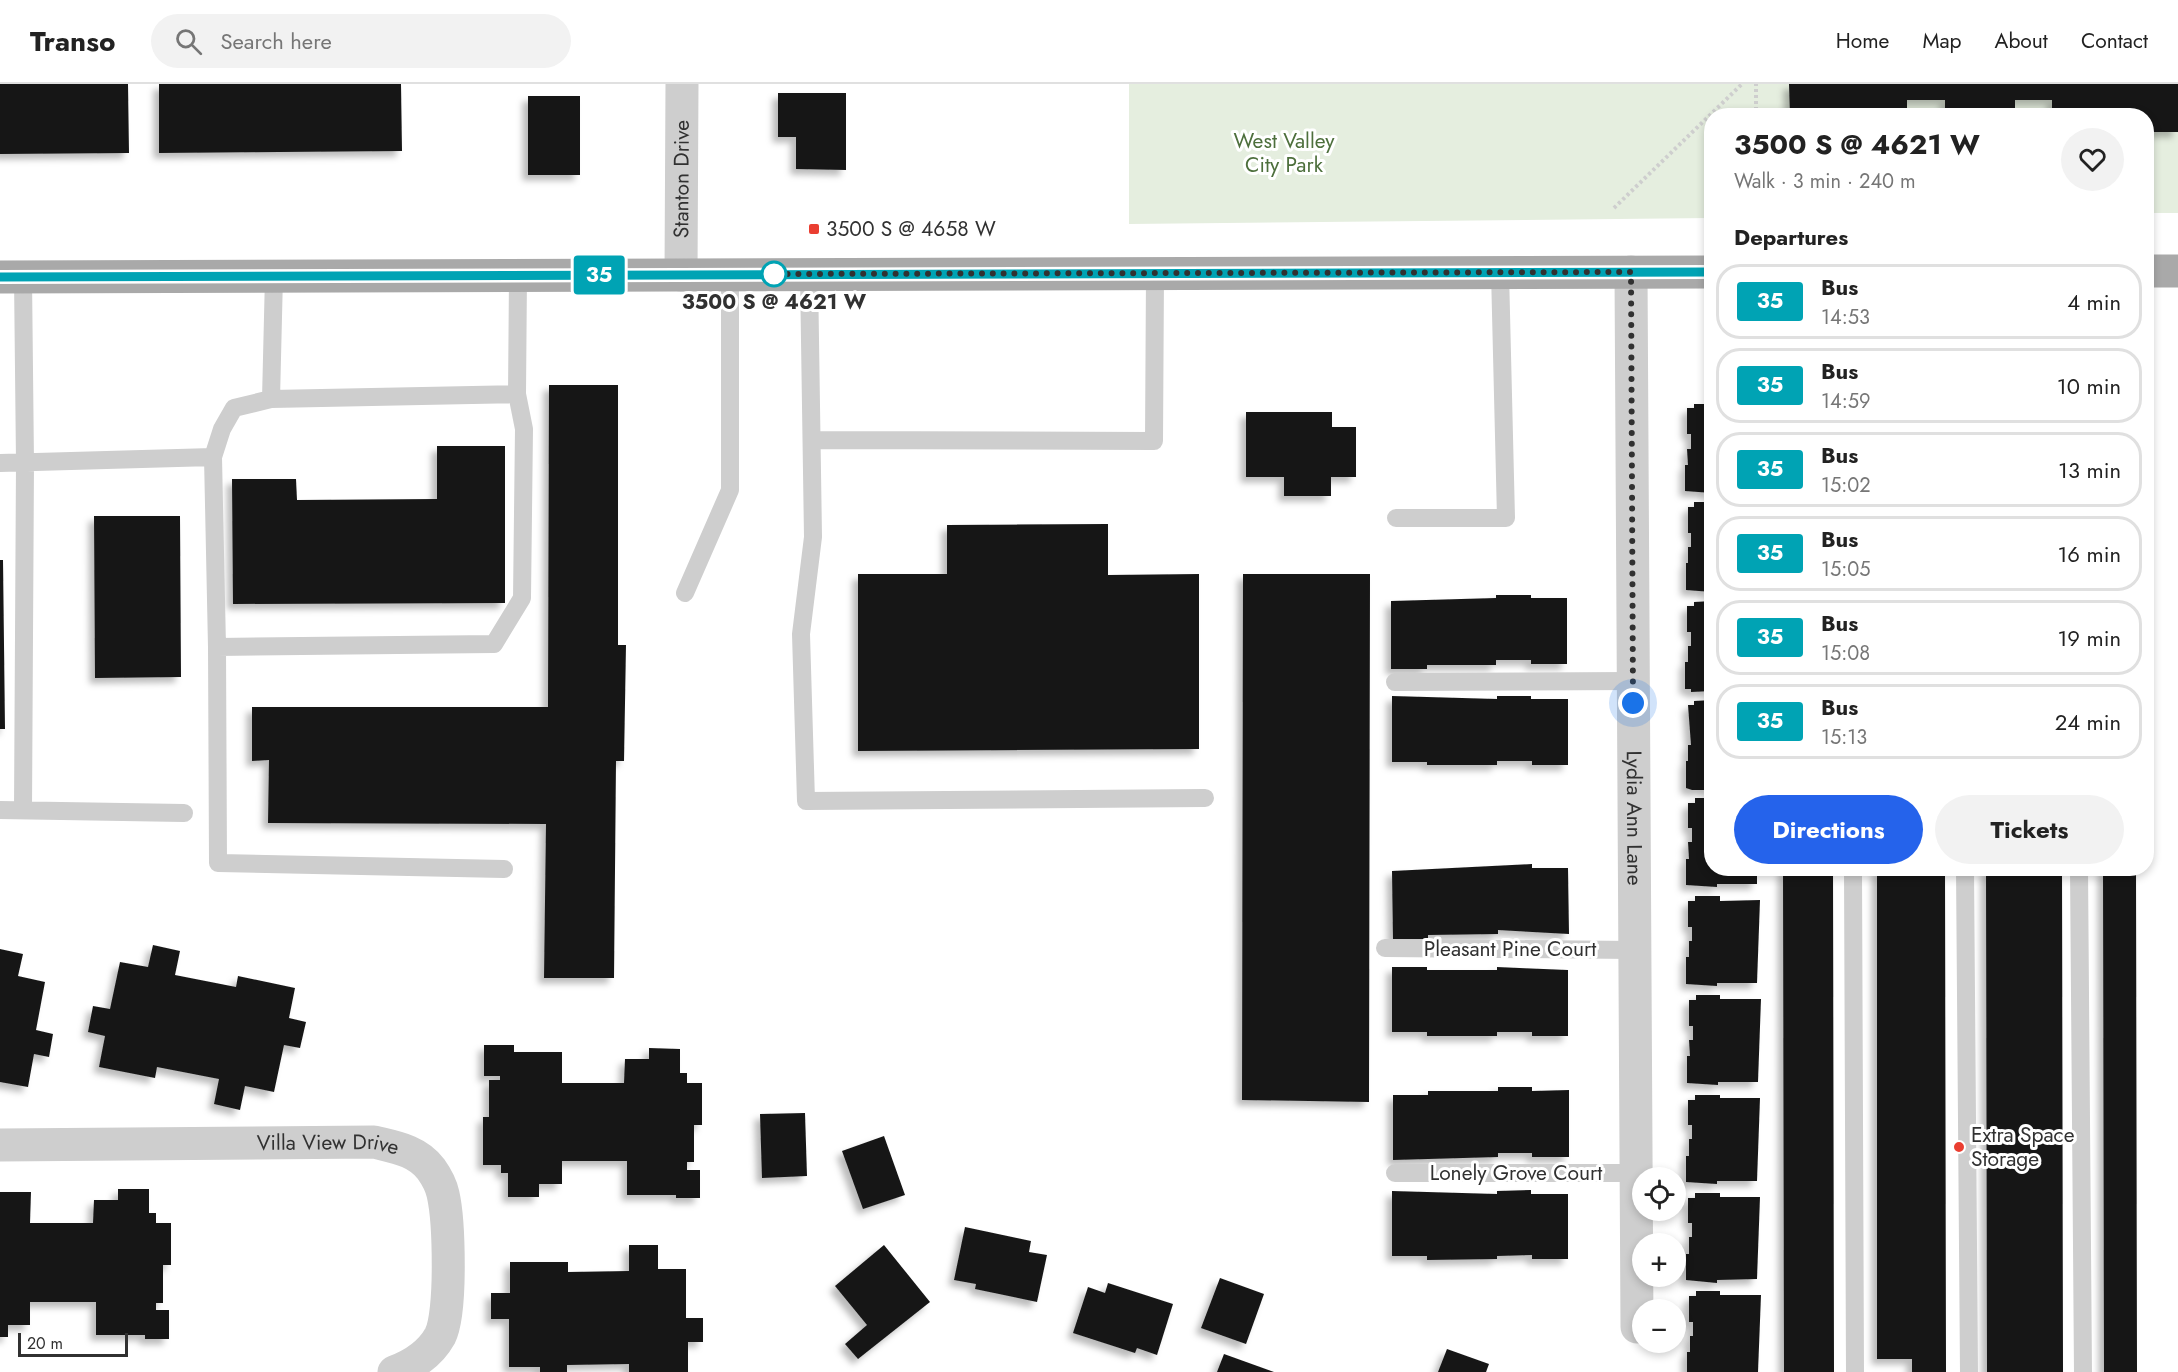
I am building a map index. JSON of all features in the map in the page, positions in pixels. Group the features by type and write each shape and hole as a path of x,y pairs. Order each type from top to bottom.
{"main road":[{"path":"2154,271 2178,271"},
{"path":"11,277 1704,272"}],"street":[{"name":"Stanton Drive","path":"681,275 682,84"},
{"name":"Lydia Ann Lane","path":"1631,272 1636,1167"},
{"name":"Villa View Drive","path":"0,1145 374,1142 407,1151 421,1158 438,1181 446,1206 447,1310 441,1334 430,1351 400,1370"},
{"name":"Lydia Ann Lane","path":"1636,1221 1637,1299"}],"lane":[{"path":"1396,518 1506,518 1500,272"},
{"path":"810,274 813,537 801,634 806,801 1205,798"},
{"path":"812,440 1154,441 1155,274"},
{"path":"685,593 730,490 730,275"},
{"path":"271,399 274,276"},
{"path":"217,647 494,644 522,598 524,429 517,394 518,276"},
{"path":"11,277 25,463 22,810"},
{"path":"504,869 218,863 213,457 222,429 234,408 271,399 517,394"},
{"path":"0,463 213,457"},
{"path":"1395,682 1633,681"},
{"path":"0,810 184,813"},
{"path":"1853,876 1855,1372"},
{"path":"1965,876 1969,1372"},
{"path":"2079,876 2083,1372"},
{"name":"Pleasant Pine Court","path":"1385,948 1635,950"},
{"name":"Lonely Grove Court","path":"1395,1173 1632,1173"}],"path":[{"path":"1717,108 1742,84"},
{"path":"1756,84 1756,108"},
{"path":"1614,208 1704,121"}],"green space":[{"name":"West Valley City Park","path":"1129,84 2178,84 2178,213 2154,213 2154,108 1704,108 1704,218 1129,224"}],"building":[{"path":"0,84 128,84 129,153 0,154"},
{"path":"159,84 401,84 402,151 159,153"},
{"path":"1789,84 2178,84 2178,132 2154,132 2154,108 2052,108 2052,100 2015,100 2015,108 1945,108 1945,100 1907,100 1907,108 1790,108"},
{"path":"778,93 846,93 846,170 796,169 796,137 778,137"},
{"path":"528,96 580,96 580,175 528,175"},
{"path":"549,385 618,385 618,645 626,645 624,761 616,761 614,978 544,978 546,824 268,823 269,760 252,761 252,707 548,707"},
{"path":"1694,404 1704,404 1704,492 1685,491 1687,449 1691,449 1691,434 1687,434 1687,408 1694,408"},
{"path":"1246,412 1332,412 1332,427 1356,427 1356,477 1331,477 1331,496 1284,496 1284,477 1246,477"},
{"path":"437,446 505,446 505,603 233,604 232,479 296,479 297,500 437,499"},
{"path":"1694,502 1704,502 1704,591 1686,590 1686,563 1688,563 1688,547 1691,547 1691,533 1688,533 1688,507 1694,507"},
{"path":"94,516 180,516 181,677 95,678"},
{"path":"1108,524 1108,575 1199,574 1199,749 858,751 858,574 947,574 947,525"},
{"path":"0,560 3,560 5,729 0,729"},
{"path":"1243,574 1370,574 1369,1102 1242,1100"},
{"path":"1496,595 1567,598 1567,664 1531,664 1531,660 1496,660 1496,665 1427,665 1427,669 1391,669 1391,601 1496,598"},
{"path":"1704,601 1704,691 1691,692 1691,689 1685,689 1685,662 1688,662 1688,646 1691,646 1691,632 1687,632 1687,606 1694,606 1694,602"},
{"path":"1392,696 1497,699 1497,696 1531,696 1531,699 1568,699 1568,765 1532,765 1532,761 1497,761 1497,765 1427,765 1427,762 1392,762"},
{"path":"1704,700 1704,790 1686,788 1686,761 1688,761 1688,745 1691,745 1688,705 1694,705 1694,701"},
{"path":"1695,798 1704,798 1704,876 1757,876 1757,884 1717,884 1717,887 1686,885 1688,842 1692,842 1692,828 1688,828 1688,803 1695,803"},
{"path":"1532,864 1532,868 1568,868 1569,934 1498,930 1498,934 1428,935 1428,939 1393,939 1392,871"},
{"path":"1783,876 1833,876 1834,1372 1784,1372"},
{"path":"1877,876 1945,876 1946,1372 1912,1372 1912,1359 1877,1359"},
{"path":"1986,876 2062,876 2063,1372 1987,1372"},
{"path":"2103,876 2136,876 2137,1372 2104,1372"},
{"path":"1695,896 1720,896 1720,901 1760,900 1757,983 1717,983 1717,986 1686,984 1686,957 1689,957 1689,941 1692,941 1692,927 1688,927 1688,901 1695,901"},
{"path":"153,945 180,951 175,975 236,987 238,976 295,988 289,1018 306,1022 300,1048 284,1045 274,1092 245,1086 240,1110 214,1104 219,1079 157,1067 155,1078 99,1067 105,1036 88,1032 93,1006 110,1009 120,962 148,967"},
{"path":"0,949 23,954 18,976 45,982 36,1030 53,1034 49,1057 34,1054 28,1087 0,1082"},
{"path":"1392,967 1427,967 1427,970 1497,970 1497,967 1568,970 1568,1036 1532,1036 1532,1032 1497,1032 1497,1036 1427,1036 1427,1032 1392,1032"},
{"path":"1696,995 1720,995 1720,999 1761,999 1758,1082 1718,1082 1718,1085 1687,1083 1689,1040 1693,1040 1693,1026 1689,1026 1689,1000 1696,1000"},
{"path":"484,1045 514,1045 514,1052 562,1052 562,1083 624,1083 625,1059 649,1059 649,1048 680,1049 680,1073 687,1073 687,1083 702,1083 702,1125 694,1125 694,1162 687,1162 687,1170 700,1170 700,1198 676,1198 676,1195 627,1195 627,1161 562,1161 562,1184 539,1184 539,1197 508,1197 508,1173 501,1173 501,1165 483,1165 483,1117 489,1117 489,1080 500,1080 500,1076 484,1076"},
{"path":"1498,1087 1532,1087 1532,1091 1569,1090 1569,1157 1532,1157 1532,1153 1498,1153 1498,1157 1393,1160 1393,1095 1428,1095 1428,1091 1498,1091"},
{"path":"1695,1095 1720,1095 1720,1098 1760,1098 1757,1181 1717,1181 1717,1184 1686,1182 1686,1156 1689,1156 1689,1139 1692,1139 1692,1125 1688,1125 1688,1100 1695,1100"},
{"path":"805,1113 807,1176 762,1178 760,1114"},
{"path":"884,1136 905,1195 863,1209 842,1151"},
{"path":"118,1189 149,1189 149,1213 156,1213 156,1223 171,1223 171,1265 163,1265 163,1303 156,1303 156,1310 169,1310 169,1339 145,1339 145,1335 96,1335 96,1302 30,1302 30,1325 8,1325 8,1337 0,1337 0,1192 31,1192 30,1223 93,1223 94,1200 118,1200"},
{"path":"1531,1190 1531,1194 1568,1194 1568,1259 1532,1259 1532,1255 1497,1256 1497,1259 1427,1260 1427,1256 1392,1256 1392,1191 1497,1194 1497,1191"},
{"path":"1695,1193 1720,1193 1720,1197 1760,1197 1757,1279 1717,1280 1717,1283 1686,1280 1686,1254 1689,1254 1689,1237 1692,1237 1692,1223 1688,1223 1688,1198 1695,1198"},
{"path":"965,1227 1031,1241 1029,1252 1047,1255 1037,1302 975,1289 976,1284 954,1280"},
{"path":"629,1245 658,1245 658,1269 686,1269 686,1318 703,1318 703,1342 688,1342 688,1372 629,1372 629,1364 567,1365 567,1372 540,1372 540,1367 509,1367 509,1319 491,1319 491,1293 510,1293 510,1262 568,1262 568,1272 629,1271"},
{"path":"884,1245 930,1302 858,1359 845,1344 867,1325 835,1286"},
{"path":"1220,1278 1264,1294 1246,1344 1201,1328"},
{"path":"1108,1283 1173,1304 1157,1355 1137,1348 1135,1353 1073,1333 1088,1287 1105,1293"},
{"path":"1696,1291 1720,1291 1720,1295 1761,1295 1758,1372 1687,1372 1687,1352 1690,1352 1690,1336 1693,1336 1693,1322 1689,1322 1689,1296 1696,1296"},
{"path":"1447,1349 1489,1364 1486,1372 1438,1372"},
{"path":"1224,1354 1274,1372 1217,1372"}],"bus line":[{"name":"35","path":"0,277 1704,272"}],"place":[{"name":"3500 S @ 4658 W","path":"814,229"},
{"name":"3500 S @ 4621 W","path":"774,274"},
{"name":"Extra Space Storage","path":"1959,1147"}],"route":[{"path":"774,274 770,274 1631,272 1633,703"}]}
